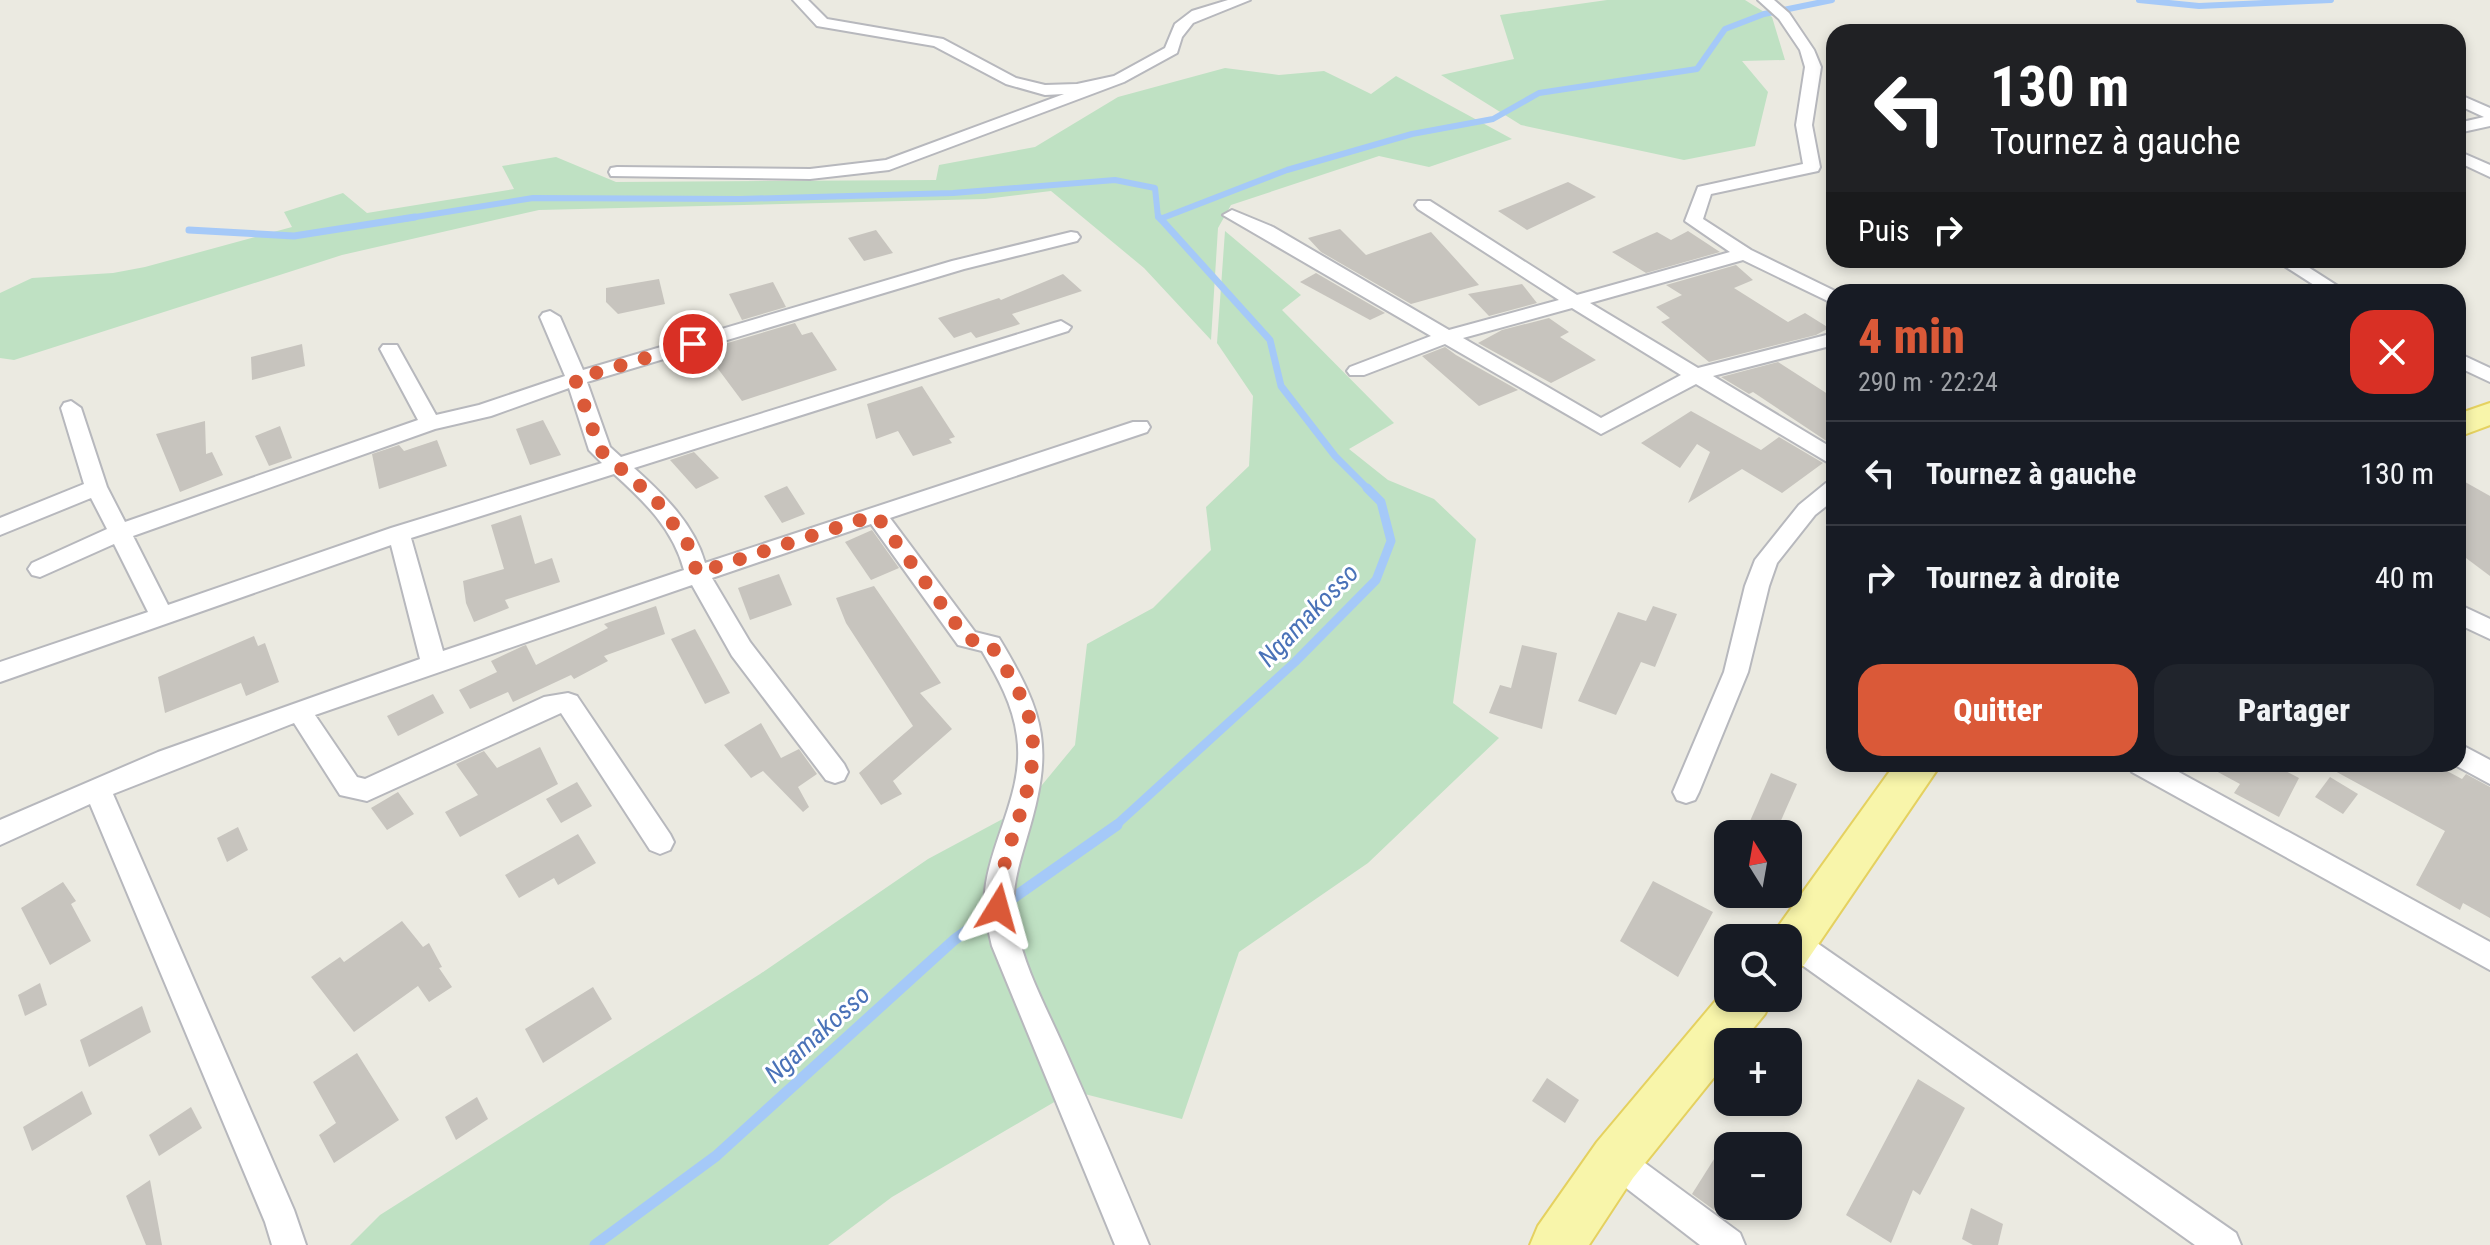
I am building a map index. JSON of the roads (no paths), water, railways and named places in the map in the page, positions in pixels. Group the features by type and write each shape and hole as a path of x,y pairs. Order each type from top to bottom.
{"main road":[{"path":"2466,423 2490,413"},
{"path":"1802,930 1887,805 1914,772"},
{"path":"1557,1245 1615,1160 1737,1012"}],"street":[{"path":"800,0 822,23 938,42 1011,81 1045,90 1077,89 1119,79"},
{"path":"617,172 810,174 889,165 1119,79 1172,50 1174,32 1184,20 1243,0"},
{"path":"1767,1 1784,16 1807,50 1813,67 1804,125 1812,167 1704,191 1694,221 1745,254 1826,294"},
{"path":"1807,50 1826,58"},
{"path":"2466,103 2490,114"},
{"path":"2466,126 2490,121"},
{"path":"2466,160 2490,172"},
{"path":"1424,205 1574,301 1826,454"},
{"path":"1232,215 1267,231 1601,427 1698,374 1826,341"},
{"path":"40,569 121,532 430,423 484,411 575,379 958,265 1071,237"},
{"path":"1357,371 1448,336 1745,254"},
{"path":"2298,268 2324,284"},
{"path":"550,317 600,450 664,511 689,546 697,573 741,649 835,772"},
{"path":"0,672 399,534 1061,327"},
{"path":"390,349 430,423"},
{"path":"2466,363 2490,376"},
{"path":"71,408 96,487 163,617"},
{"path":"0,833 97,788 299,710 697,573 1140,427"},
{"path":"0,527 96,487"},
{"path":"1686,792 1736,672 1757,586 1767,560 1807,510 1826,495"},
{"path":"876,515 967,639 990,644 1009,673 1029,719 1033,756 1023,808 1003,871 998,908 1012,962 1132,1245"},
{"path":"399,534 434,664"},
{"path":"2466,617 2490,630"},
{"path":"299,710 349,787 367,790 553,704 568,703 660,842"},
{"path":"2466,759 2490,773"},
{"path":"2155,772 2490,957"},
{"path":"97,788 282,1222 289,1245"},
{"path":"1802,954 2224,1245"},
{"path":"1615,1160 1728,1245"}],"waterway":[{"name":"Ngamakosso","path":"1161,219 1287,170 1412,134 1493,119 1539,93 1697,69 1725,29 1764,14 1832,0"},
{"name":"Ngamakosso","path":"2139,0 2199,6 2331,0"},
{"path":"403,219 533,198 740,199 953,193 1115,180 1155,188 1158,217"},
{"path":"189,230 294,236 415,217"},
{"name":"Ngamakosso","path":"1114,827 1295,662 1376,580 1391,541 1381,502 1335,456 1281,386 1270,340 1161,219"},
{"name":"Ngamakosso","path":"1006,903 1117,825"},
{"name":"Ngamakosso","path":"595,1245 716,1156 954,940 994,911"}]}
